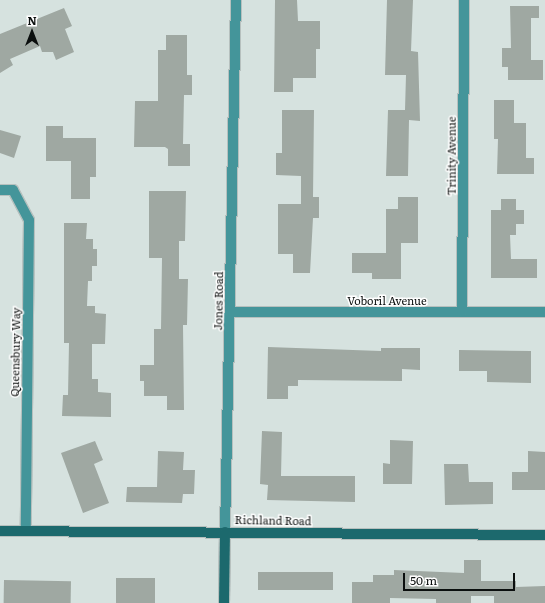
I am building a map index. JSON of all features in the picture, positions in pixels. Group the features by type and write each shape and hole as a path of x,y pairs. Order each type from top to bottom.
{"street":[{"name":"Jones Road","path":"224,603 236,0"},
{"name":"Trinity Avenue","path":"462,312 464,0"},
{"name":"Queensbury Way","path":"0,190 13,190 28,220 26,531"},
{"name":"Voboril Avenue","path":"230,312 545,312"},
{"name":"Richland Road","path":"0,531 545,535"}],"building":[{"path":"275,0 297,0 298,21 320,21 320,49 316,49 316,78 293,78 293,92 274,92"},
{"path":"387,0 413,0 411,51 418,52 420,121 409,120 408,176 386,176 388,110 405,110 406,75 385,75"},
{"path":"510,6 539,6 539,18 531,18 531,60 543,60 543,80 508,80 508,67 502,67 502,48 511,48"},
{"path":"64,8 72,26 65,29 74,52 56,60 53,52 42,52 40,46 10,59 13,65 0,73 0,34"},
{"path":"166,35 187,35 187,75 192,75 192,95 184,95 183,144 190,144 190,166 168,166 168,149 165,147 134,147 135,101 158,101 158,50 166,50"},
{"path":"494,100 514,100 514,123 526,123 526,158 534,158 534,174 497,174 498,139 494,139"},
{"path":"282,110 314,110 313,197 319,197 319,218 313,218 310,273 293,273 293,254 278,254 278,204 301,204 301,176 276,175 276,153 282,153"},
{"path":"46,126 63,126 63,138 96,138 96,177 90,177 90,199 71,199 71,161 46,161"},
{"path":"0,130 21,136 14,158 0,153"},
{"path":"149,191 186,191 185,241 179,241 179,279 188,279 187,325 183,325 184,410 167,410 167,396 144,396 144,381 140,381 140,365 154,365 154,329 161,329 162,258 149,258"},
{"path":"398,197 418,197 418,243 401,243 401,279 372,279 372,273 352,273 352,253 386,253 386,209 398,209"},
{"path":"501,199 516,199 516,210 524,210 524,224 516,224 516,235 510,235 511,259 537,259 537,278 491,278 491,210 501,210"},
{"path":"64,223 87,223 86,239 93,239 93,249 97,249 97,266 92,266 92,281 88,281 87,306 95,306 95,313 106,314 105,344 92,344 92,379 98,379 98,392 111,393 111,417 62,416 63,395 68,395 69,343 64,343"},
{"path":"268,347 381,351 381,348 420,348 420,370 402,369 402,381 298,380 298,386 288,386 288,399 267,399"},
{"path":"459,350 531,351 531,383 487,382 487,371 459,371"},
{"path":"262,431 282,432 281,476 355,476 355,502 267,500 268,485 260,484"},
{"path":"390,440 413,441 412,484 383,484 383,463 390,464"},
{"path":"95,441 103,460 94,464 109,503 83,513 61,453"},
{"path":"158,451 184,452 183,470 195,470 194,494 183,494 182,503 126,502 127,487 157,487"},
{"path":"528,451 545,452 545,490 512,490 512,472 528,472"},
{"path":"444,464 468,464 469,482 493,482 493,504 445,505"},
{"path":"464,560 481,560 481,581 516,581 516,587 545,586 545,603 494,603 494,596 471,596 471,603 436,603 436,599 390,598 390,603 352,603 352,582 373,582 373,575 394,575 394,570 464,573"},
{"path":"258,572 333,572 333,590 258,590"},
{"path":"116,578 155,578 155,603 116,603"},
{"path":"4,580 71,581 71,603 4,603"}]}
